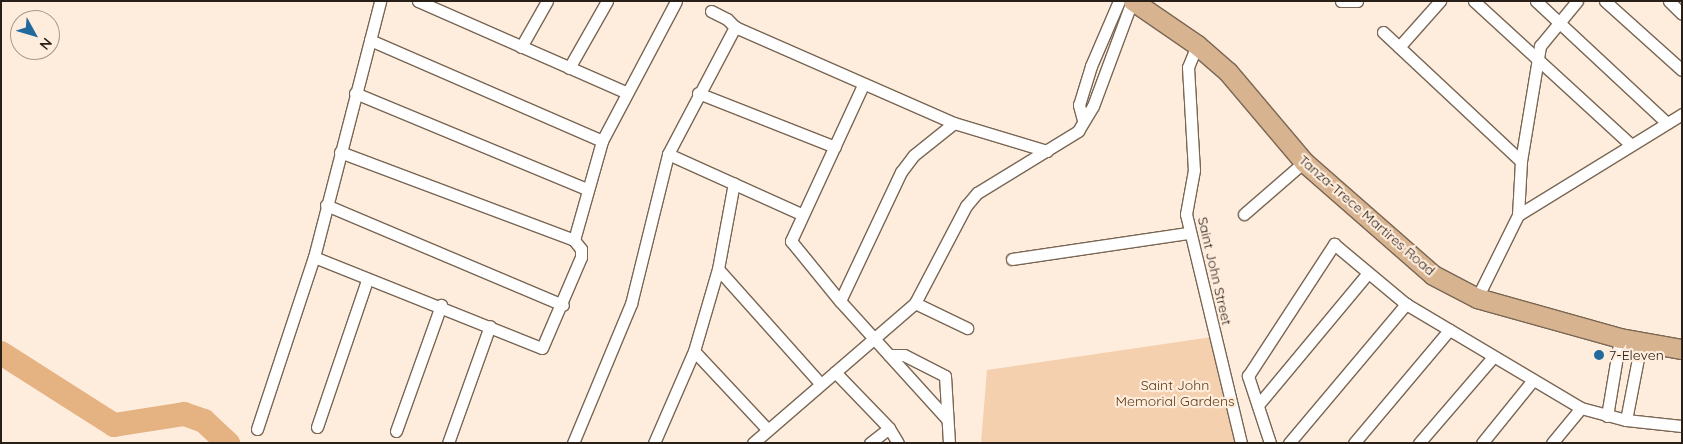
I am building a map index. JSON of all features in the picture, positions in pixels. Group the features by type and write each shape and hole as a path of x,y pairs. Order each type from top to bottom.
{"main road":[{"name":"Tanza-Trece Martires Road","path":"1132,1 1197,45 1228,72 1304,162 1433,275 1477,298 1620,338 1682,349"}],"street":[{"path":"257,428 314,257 380,1"},
{"path":"418,1 625,92"},
{"path":"521,47 547,1"},
{"path":"569,68 607,1"},
{"path":"574,240 602,141 625,92 676,1"},
{"path":"1083,120 1079,105 1091,66 1119,1"},
{"path":"753,443 914,303 970,200 1015,168 1047,151 1078,131 1093,106 1132,1"},
{"path":"1341,1 1357,1"},
{"path":"1399,47 1440,1"},
{"path":"1474,1 1631,145"},
{"path":"1536,1 1668,123"},
{"path":"1477,298 1518,215 1521,161 1538,59 1543,40 1578,1"},
{"path":"1605,1 1682,70"},
{"path":"1669,1 1682,14"},
{"path":"711,11 730,20 734,27 863,85 954,123 1047,151"},
{"path":"576,442 632,304 668,154 698,93 734,27"},
{"path":"1383,32 1521,161"},
{"path":"370,40 602,141"},
{"name":"Saint John Street","path":"1197,45 1188,67 1194,150 1194,170 1187,199 1190,233 1242,443"},
{"path":"863,85 835,147 800,214 791,241 840,301 947,419"},
{"path":"355,93 587,189"},
{"path":"698,93 835,147"},
{"path":"1518,215 1682,114"},
{"path":"840,301 901,172 914,156 954,123"},
{"path":"314,257 367,280 441,305 542,348 563,305 581,257 581,250 574,240 340,152"},
{"path":"668,154 800,214"},
{"path":"1244,214 1304,162"},
{"path":"654,443 694,351 718,269 734,183"},
{"path":"326,205 563,305"},
{"path":"1012,259 1190,233"},
{"path":"1270,443 1248,376 1334,244 1367,274 1406,304 1492,358 1581,408 1626,420 1682,426"},
{"path":"718,269 821,384"},
{"path":"1258,405 1367,274"},
{"path":"317,427 367,280"},
{"path":"914,303 967,328"},
{"path":"1289,443 1406,304"},
{"path":"396,431 441,305"},
{"path":"448,443 490,326"},
{"path":"1354,443 1449,330"},
{"path":"1607,416 1620,338"},
{"path":"1626,420 1641,342"},
{"path":"694,351 768,430"},
{"path":"889,355 904,355 945,376 949,443"},
{"path":"1419,443 1492,358"},
{"path":"835,372 888,428 898,443"},
{"path":"1482,443 1533,380"},
{"path":"1552,443 1581,408"},
{"path":"870,443 888,428"}],"green space":[{"name":"Saint John Memorial Gardens","path":"1212,337 1238,443 981,443 987,370"}],"waterway":[{"path":"1,353 114,425 184,414 204,421 228,443"}],"place":[{"name":"7-Eleven","path":"1599,355"}]}
